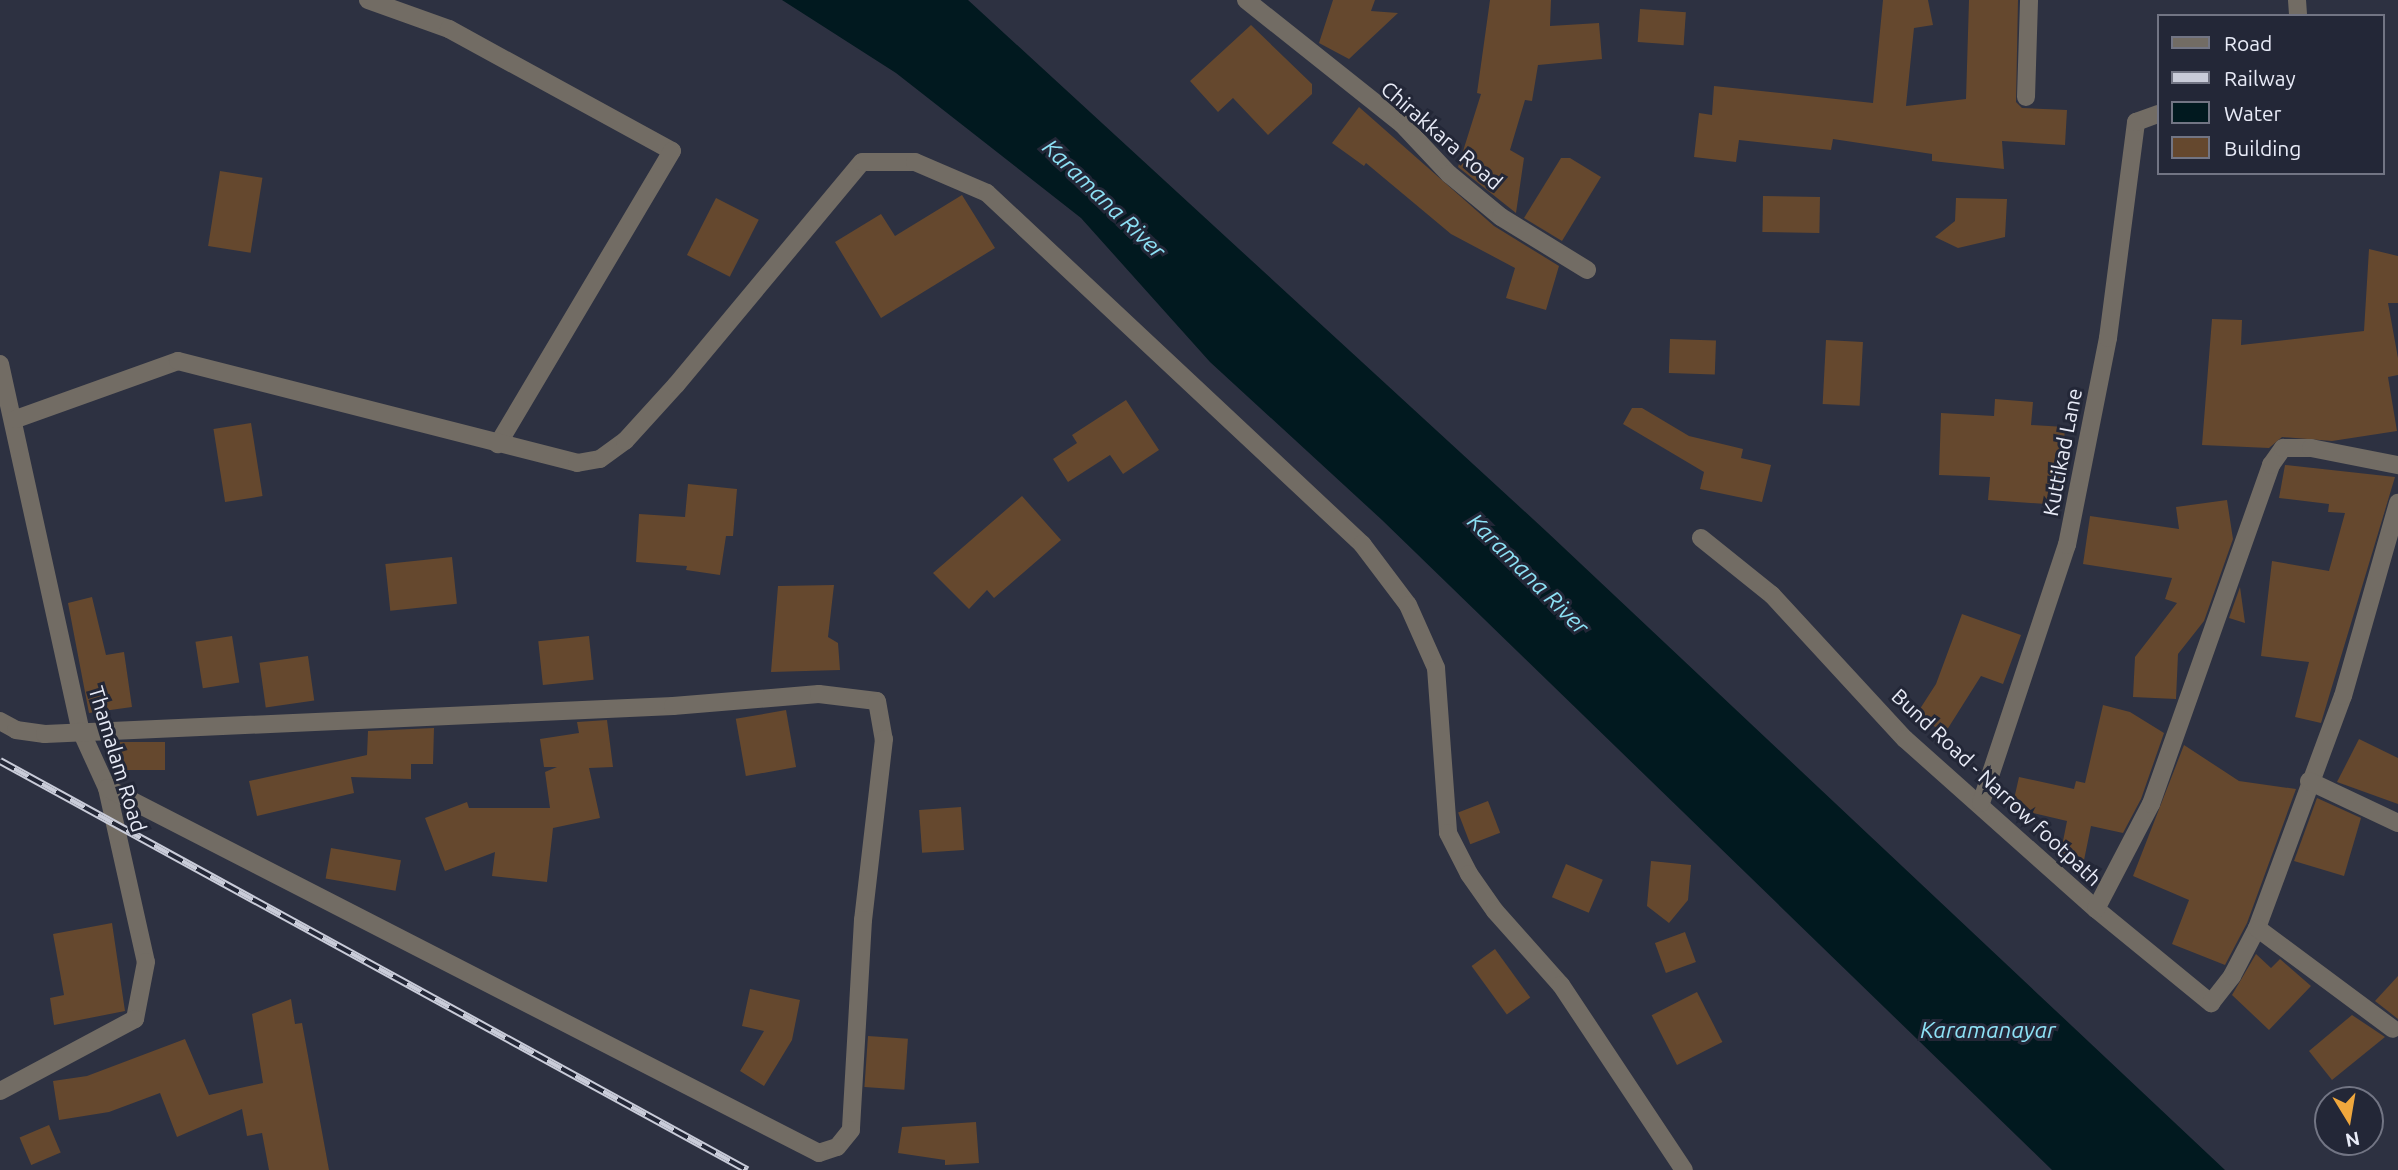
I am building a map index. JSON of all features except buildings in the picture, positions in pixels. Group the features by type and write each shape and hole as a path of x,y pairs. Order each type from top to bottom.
{"street":[{"path":"368,0 449,29 673,151 498,444"},
{"name":"Chirakkara Road","path":"1246,0 1402,124 1459,182 1546,248 1587,270"},
{"path":"2026,97 2029,0"},
{"name":"Kuttikad Lane","path":"1980,803 2067,545 2108,338 2136,122 2156,115"},
{"path":"16,419 178,361 577,463 600,459 625,441 862,162 915,162 987,193 1362,544 1408,605 1436,668 1448,833 1469,874 1495,911 1561,985 1685,1170"},
{"name":"Thamalam Road","path":"0,364 16,419 81,731 107,788 146,962 135,1018 0,1091"},
{"path":"2096,909 2151,804 2271,465 2283,448 2311,448 2398,464"},
{"path":"2393,1029 2257,928 2309,781 2343,696 2398,503"},
{"name":"Bund Road - Narrow footpath","path":"1701,538 1772,595 1905,738 2096,909 2211,1003 2232,976 2257,928"},
{"path":"0,721 16,730 45,734 673,706 820,694 877,701 884,739 863,920 851,1130 837,1147 819,1153 107,788"},
{"path":"2309,781 2398,823"}],"water":[{"name":"Karamanayar","path":"782,0 968,0 1547,532 2225,1170 2052,1170 1382,520 1210,362 1081,218 896,73"}],"railway":[{"path":"0,761 747,1170"}],"water label":[{"name":"Karamana River","path":"1104,199"},
{"name":"Karamana River","path":"1528,574"}]}
